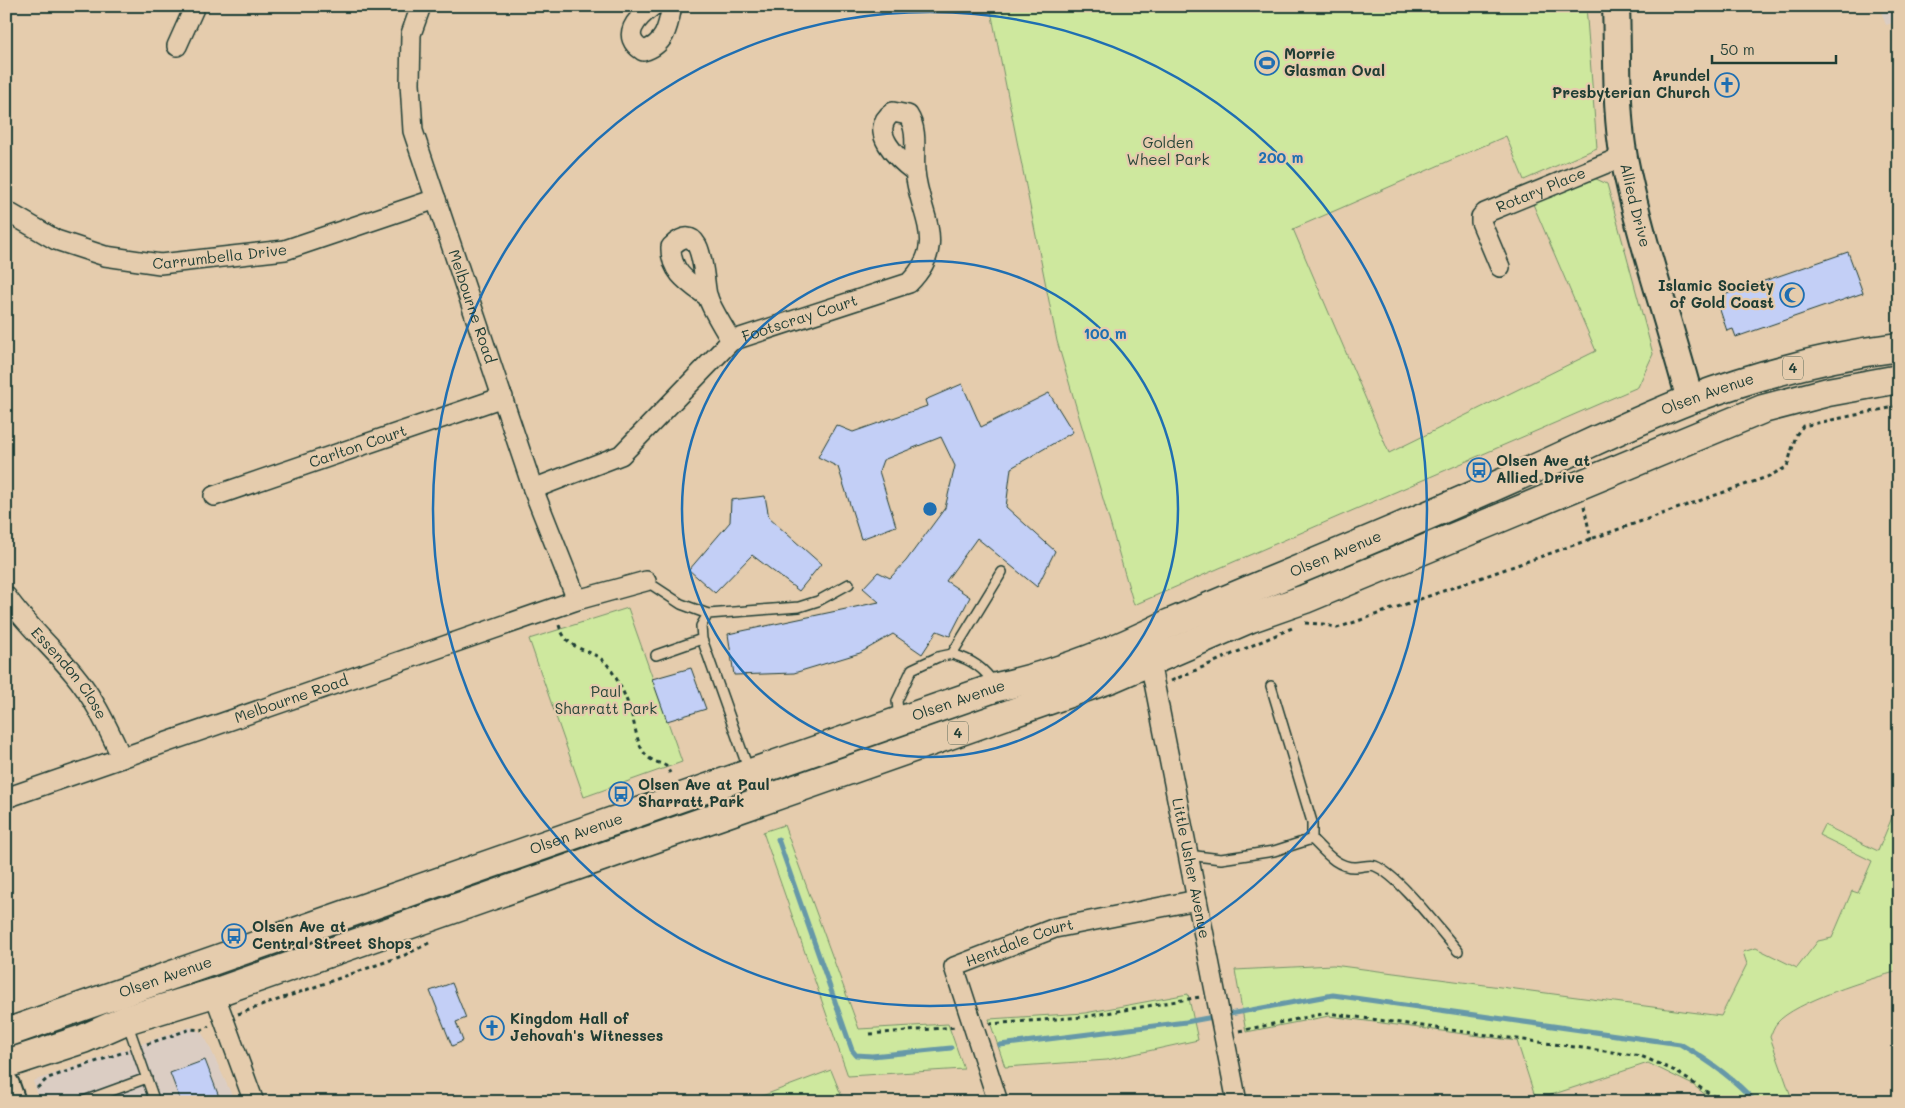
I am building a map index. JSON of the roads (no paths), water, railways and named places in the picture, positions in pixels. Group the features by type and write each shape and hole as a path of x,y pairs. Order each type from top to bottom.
{"main road":[{"name":"Olsen Avenue","path":"6,1064 83,1039 126,1020 214,993 972,728 1146,650 1168,624 1502,483 1586,444 1690,400 1780,372 1858,352 1899,347"},
{"name":"Olsen Avenue","path":"6,1033 997,687 1146,650 1177,648 1251,618 1305,600 1763,409 1856,386 1899,379"}],"street":[{"path":"177,46 195,6"},
{"name":"Melbourne Road","path":"421,6 411,34 410,82 413,131 533,489 577,600"},
{"path":"653,6 639,17 632,26 632,38 636,47 643,51 654,48 660,42 668,27 672,6"},
{"name":"Allied Drive","path":"1616,6 1624,156 1690,400"},
{"name":"Rotary Place","path":"1500,267 1480,222 1481,217 1485,213 1624,156"},
{"name":"Footscray Court","path":"533,489 621,455 731,341 909,283 927,259 930,230 915,172"},
{"name":"Carrumbella Drive","path":"6,211 56,240 105,256 160,264 285,250 436,199"},
{"path":"708,297 731,341"},
{"name":"Carlton Court","path":"214,496 503,397"},
{"name":"Melbourne Road","path":"6,798 577,600 646,581"},
{"name":"Essendon Close","path":"6,596 33,630 74,674 90,696 122,758"},
{"name":"Little Usher Avenue","path":"1146,650 1236,1102"},
{"name":"Hentdale Court","path":"998,1102 954,967 1055,928 1196,900"},
{"path":"214,993 254,1102"},
{"path":"6,1085 12,1102"}],"lane":[{"path":"952,654 1002,572"},
{"path":"646,581 681,604 708,614 799,607 818,601 849,584"},
{"path":"708,614 701,626 702,639 749,773"},
{"path":"656,655 702,639"},
{"path":"899,721 897,701 912,669 938,657 952,654 969,659 986,671 997,687"},
{"path":"1271,686 1312,822 1312,840 1341,866 1374,866 1387,874 1428,914 1458,951"},
{"path":"1188,855 1221,859 1274,851 1312,840"},
{"path":"126,1020 155,1102"},
{"path":"81,1102 147,1078"}],"waterway":[{"path":"778,839 852,1050 856,1055 872,1056 951,1048"},
{"path":"1000,1045 1186,1022 1333,995 1680,1044 1720,1070 1755,1102"}],"place":[{"name":"Morrie Glasman Oval","path":"1267,63"},
{"name":"Arundel Presbyterian Church","path":"1727,85"},
{"name":"Islamic Society of Gold Coast","path":"1792,295"},
{"name":"Olsen Ave at Allied Drive","path":"1479,470"},
{"name":"Olsen Ave at Paul Sharratt Park","path":"621,794"},
{"name":"Olsen Ave at Central Street Shops","path":"234,936"},
{"name":"Kingdom Hall of Jehovah's Witnesses","path":"492,1028"}],"park label":[{"name":"Golden Wheel Park","path":"1168,152"},
{"name":"Paul Sharratt Park","path":"606,700"}]}
